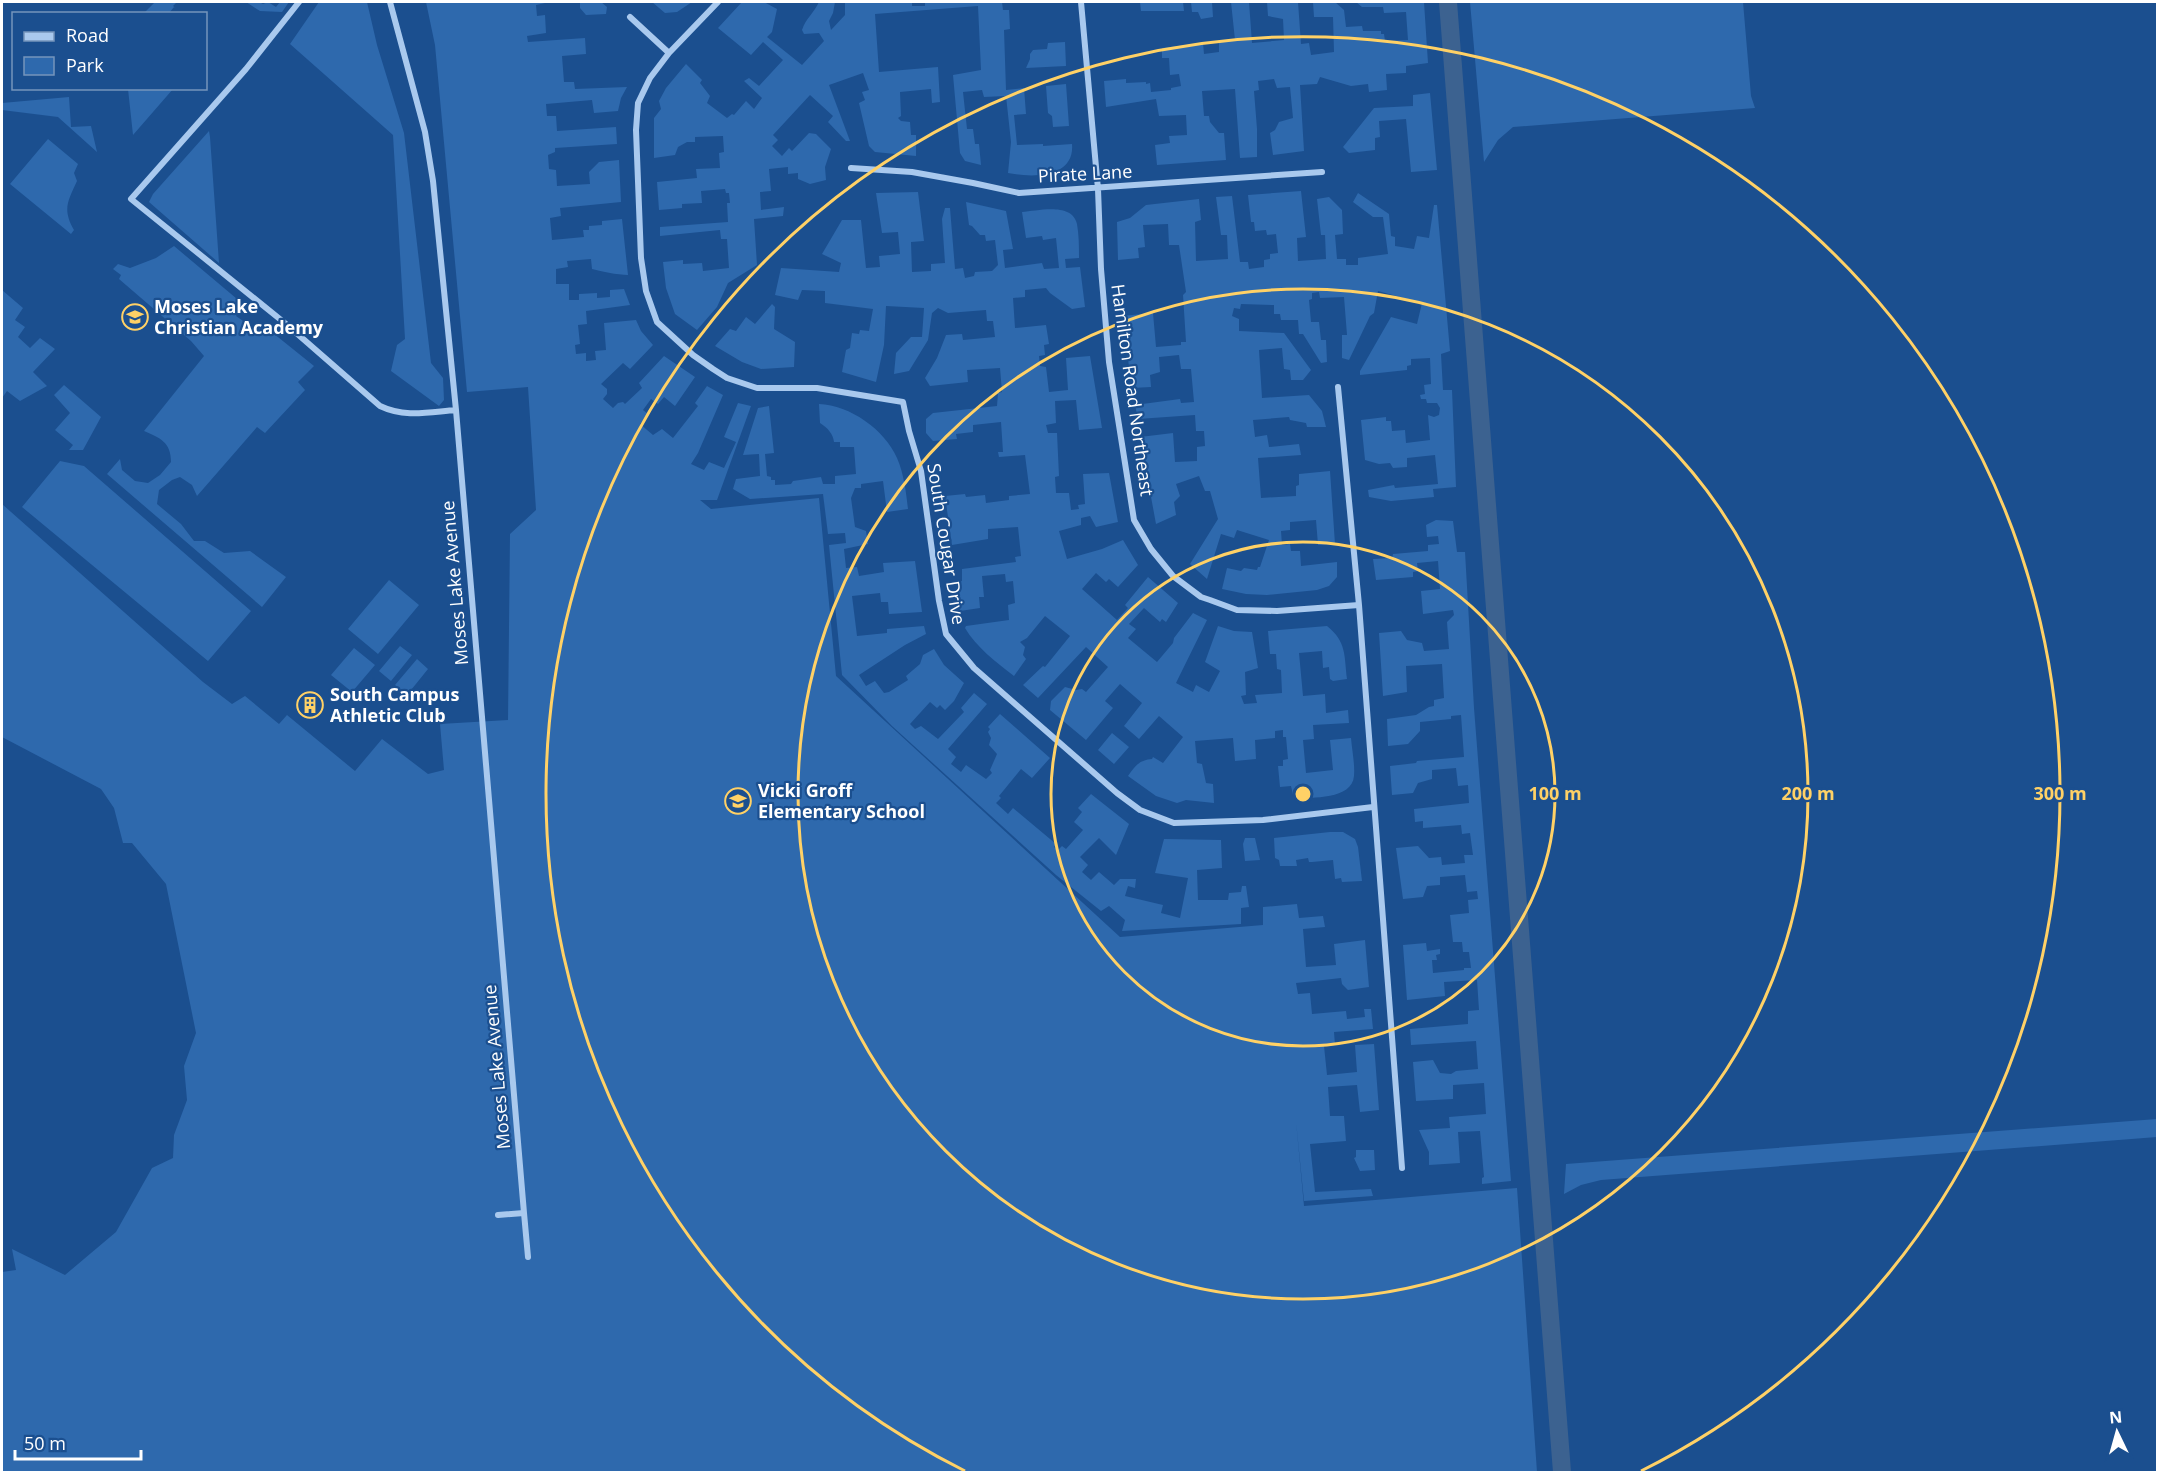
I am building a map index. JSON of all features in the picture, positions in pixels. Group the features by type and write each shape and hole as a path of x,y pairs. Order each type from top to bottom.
{"street":[{"path":"299,2 246,69 131,200 286,324 380,406 393,412 406,414 456,410"},
{"name":"Moses Lake Avenue","path":"390,2 425,132 430,161 456,410 528,1257"},
{"name":"South Cougar Drive","path":"718,2 669,53 650,78 638,103 636,130 641,258 645,291 657,322 693,355 713,369 727,378 757,388 817,388 903,402 921,471 939,601 946,634 974,668 1140,810 1174,823 1263,820 1373,807"},
{"name":"Hamilton Road Northeast","path":"1082,2 1098,189 1101,269 1109,362 1134,520 1150,549 1173,576 1201,597 1237,610 1277,611 1359,605"},
{"path":"630,17 669,53"},
{"name":"Pirate Lane","path":"851,168 927,174 1019,193 1323,172"},
{"path":"1338,387 1359,605 1402,1167"},
{"path":"498,1215 524,1212"}],"green space":[{"path":"155,2 177,2 173,6 177,9 174,7 170,12 145,12"},
{"path":"246,2 263,4 268,2 276,7 280,2 289,2 282,12 260,11"},
{"path":"319,2 367,2 377,45 404,133 431,363 443,378 444,400 439,406 391,371 397,345 405,339 393,135 290,44"},
{"path":"426,2 544,2 536,5 537,16 545,15 546,33 527,36 528,42 585,38 586,54 562,56 564,82 574,82 575,89 627,87 618,111 594,113 592,100 546,104 547,116 556,116 557,131 616,127 617,144 555,148 555,152 548,155 549,169 556,170 557,186 590,184 589,172 599,162 619,160 621,202 560,208 561,216 550,218 552,240 584,237 583,230 589,230 589,226 602,225 602,221 622,219 628,275 592,269 591,259 567,261 568,267 556,269 556,284 569,284 569,300 579,300 579,294 597,293 597,298 610,297 610,290 624,289 630,305 586,311 587,324 578,325 580,344 575,345 576,354 586,353 586,361 596,360 595,351 606,350 604,323 636,320 641,331 653,345 630,369 623,363 601,384 607,389 607,394 603,399 613,408 618,403 625,404 642,388 639,383 664,356 695,377 675,406 664,397 658,404 651,399 643,410 648,414 640,424 653,435 662,429 673,438 698,406 695,403 707,386 723,395 691,464 704,470 709,462 724,468 736,442 724,437 738,403 751,406 717,500 700,500 711,509 819,498 836,676 1120,937 1263,925 1263,907 1297,904 1299,918 1323,916 1325,927 1303,929 1306,967 1336,965 1334,944 1365,940 1369,987 1348,990 1342,984 1341,978 1296,983 1298,994 1310,993 1312,1014 1346,1011 1347,1019 1365,1017 1364,1009 1371,1009 1373,1029 1334,1032 1335,1045 1324,1046 1327,1075 1357,1072 1355,1045 1374,1044 1379,1110 1360,1112 1357,1085 1328,1087 1330,1116 1344,1116 1346,1141 1310,1144 1315,1192 1371,1189 1373,1196 1304,1201 1296,1121 1304,1206 1517,1188 1537,1472 2,1472 2,1272 16,1270 12,1249 65,1275 116,1232 152,1168 173,1158 174,1135 187,1100 184,1066 196,1033 166,884 132,843 123,843 114,808 101,789 2,737 2,504 203,682 232,704 245,696 279,724 287,715 355,771 382,739 428,774 444,770 440,724 508,720 510,534 536,510 528,387 467,392 435,45"},
{"path":"580,2 601,2 607,7 606,14 586,15 580,8"},
{"path":"652,2 692,2 677,12 665,13"},
{"path":"742,2 764,2 777,9 772,32 767,37 802,65 824,41 819,33 804,34 802,30 819,2 835,2 829,21 831,30 845,15 845,2 912,2 912,6 925,6 925,2 1002,2 1003,10 1009,10 1010,29 1004,30 1006,90 1024,88 1026,114 1014,115 1017,145 1072,144 1067,164 1060,169 1040,175 1008,173 1011,142 1006,96 984,97 982,90 963,92 967,129 973,129 975,144 979,144 981,165 965,161 960,153 953,75 981,70 978,6 875,14 879,72 938,67 940,102 932,103 931,89 900,92 901,116 898,118 901,121 910,122 911,135 916,135 916,156 875,152 869,146 859,103 865,100 862,92 869,90 863,73 829,85 850,141 846,141 828,122 833,116 810,95 773,135 778,140 772,146 782,156 789,148 792,151 809,133 816,134 831,149 825,167 826,180 810,184 798,179 798,173 788,174 788,167 769,169 771,191 760,192 761,210 784,207 783,216 754,219 757,265 728,283 717,307 697,330 675,314 666,288 663,262 683,260 683,264 702,263 703,271 729,268 727,239 721,239 720,230 660,236 660,227 728,222 729,193 726,193 725,189 701,191 702,203 682,204 682,208 659,210 657,182 697,178 696,169 720,168 719,153 724,152 723,136 695,137 695,142 687,142 678,147 675,155 654,158 654,118 661,109 659,101 666,88 686,64 702,80 700,83 710,96 707,103 727,118 734,115 746,101 754,109 762,98 744,81 749,78 759,86 783,60 763,42 751,55 718,28"},
{"path":"1140,2 1183,2 1184,11 1141,11"},
{"path":"1191,2 1212,2 1213,17 1201,19 1198,12 1192,12"},
{"path":"1231,2 1249,2 1252,43 1284,40 1283,19 1268,16 1267,2 1298,2 1301,44 1309,43 1311,55 1334,52 1333,17 1314,17 1313,2 1335,2 1344,10 1346,27 1362,26 1363,31 1381,31 1385,41 1408,40 1406,12 1384,13 1383,7 1362,7 1356,2 1424,2 1428,63 1406,66 1406,73 1386,74 1387,90 1369,92 1368,84 1351,86 1320,77 1317,84 1300,85 1304,151 1273,155 1270,133 1275,130 1279,122 1293,118 1290,87 1277,88 1274,79 1258,81 1259,90 1254,91 1257,157 1240,158 1235,89 1202,91 1204,116 1209,116 1210,122 1219,133 1224,133 1226,160 1157,165 1155,145 1170,143 1169,136 1187,135 1186,115 1159,116 1156,99 1106,107 1104,81 1126,79 1126,83 1146,82 1146,84 1150,83 1151,92 1171,90 1171,88 1181,86 1179,74 1170,75 1169,58 1162,58 1162,48 1203,43 1204,54 1219,52 1219,42 1235,40"},
{"path":"1470,2 1743,2 1751,96 1755,108 1513,127 1498,140 1484,162"},
{"path":"1065,42 1066,66 1026,68 1033,50 1047,49 1048,43"},
{"path":"1066,84 1069,126 1053,127 1052,116 1048,113 1046,86"},
{"path":"128,90 172,90 133,135"},
{"path":"1430,93 1437,170 1411,172 1406,119 1379,121 1380,137 1375,138 1375,150 1349,153 1343,147 1374,108 1413,106 1413,95"},
{"path":"69,97 71,127 91,126 97,152 58,117 2,110 2,103"},
{"path":"209,131 219,263 149,202 153,194"},
{"path":"48,139 78,164 74,173 77,181 67,211 74,230 71,234 10,184"},
{"path":"1301,191 1306,237 1297,238 1298,261 1326,259 1325,235 1321,235 1317,199 1329,197 1342,210 1343,234 1335,235 1337,259 1346,259 1346,265 1358,265 1358,258 1388,254 1383,217 1373,217 1353,202 1358,193 1389,214 1391,236 1395,237 1395,246 1414,249 1417,236 1429,238 1434,205 1437,205 1450,351 1441,354 1443,390 1452,390 1456,487 1433,489 1434,497 1391,501 1369,497 1368,490 1394,485 1395,488 1438,484 1435,455 1407,458 1407,467 1393,468 1390,463 1379,464 1365,460 1361,420 1386,417 1386,421 1391,421 1392,431 1405,430 1406,443 1430,440 1428,415 1434,417 1439,415 1440,408 1437,403 1427,403 1426,399 1421,399 1420,395 1425,394 1424,385 1431,384 1430,358 1411,359 1411,365 1407,366 1407,370 1360,375 1360,371 1391,317 1417,324 1422,303 1378,291 1374,313 1370,316 1349,360 1342,358 1342,335 1347,335 1344,297 1320,298 1319,292 1312,293 1312,299 1309,300 1311,322 1319,322 1321,340 1326,340 1327,362 1321,363 1303,334 1299,334 1298,320 1281,320 1280,314 1274,314 1274,305 1241,304 1240,309 1234,308 1232,316 1239,319 1239,331 1284,333 1311,370 1303,380 1291,380 1290,370 1284,369 1282,348 1259,350 1262,398 1309,395 1322,411 1326,427 1307,427 1306,423 1290,420 1289,417 1253,420 1255,437 1267,435 1269,447 1299,444 1301,455 1258,458 1261,498 1296,496 1299,474 1330,471 1335,544 1318,545 1316,520 1290,522 1290,530 1281,531 1282,545 1290,544 1291,551 1300,551 1301,566 1337,562 1337,577 1329,586 1317,590 1267,595 1246,594 1222,589 1227,568 1241,571 1244,568 1257,570 1269,540 1237,530 1234,538 1221,534 1207,579 1190,564 1218,519 1210,491 1205,491 1199,476 1176,484 1180,496 1174,502 1176,515 1156,524 1140,437 1173,433 1175,462 1197,461 1197,447 1205,446 1204,431 1196,431 1195,415 1138,419 1135,405 1180,399 1181,403 1194,402 1191,369 1181,369 1179,355 1159,357 1160,372 1150,375 1151,387 1132,388 1122,316 1153,313 1156,347 1181,345 1181,342 1186,342 1183,295 1186,292 1179,245 1169,245 1168,224 1143,225 1145,247 1138,248 1139,258 1118,260 1117,222 1130,218 1146,205 1199,199 1201,220 1195,222 1196,261 1228,259 1227,235 1221,235 1216,197 1232,196 1240,262 1248,262 1249,269 1264,267 1264,260 1270,259 1270,254 1278,253 1276,234 1267,235 1266,230 1255,231 1254,222 1251,222 1248,195"},
{"path":"918,192 924,241 911,242 912,272 931,271 931,264 945,263 942,219 945,208 950,208 955,269 963,268 965,278 974,276 975,272 992,271 998,265 995,240 986,241 985,235 980,235 969,225 966,202 1006,211 1013,249 1003,250 1005,268 1042,263 1044,269 1059,268 1056,238 1043,240 1042,236 1026,238 1022,212 1054,209 1062,210 1074,217 1078,228 1079,258 1065,259 1066,268 1080,267 1085,307 1072,309 1046,288 1025,290 1025,297 1013,298 1015,328 1046,325 1049,344 1044,345 1045,355 1039,356 1040,366 1046,367 1049,392 1068,390 1066,358 1090,356 1102,428 1079,430 1076,400 1055,401 1056,423 1046,425 1048,433 1057,433 1059,476 1055,477 1056,493 1069,493 1071,510 1079,509 1078,505 1085,504 1083,474 1109,473 1118,522 1096,527 1090,516 1081,518 1081,525 1059,531 1067,559 1123,540 1138,565 1118,587 1109,579 1106,582 1096,573 1082,589 1117,620 1128,608 1125,605 1148,577 1178,603 1166,622 1162,619 1160,622 1144,608 1129,624 1136,629 1128,638 1157,662 1193,613 1207,620 1176,683 1193,692 1196,685 1209,692 1220,671 1205,662 1218,626 1234,631 1252,632 1258,668 1245,672 1246,695 1241,696 1244,704 1257,703 1255,695 1282,693 1281,670 1277,669 1276,654 1270,654 1268,631 1327,626 1341,644 1345,656 1347,679 1333,681 1330,679 1329,667 1323,668 1322,651 1299,653 1303,696 1325,694 1326,713 1348,710 1349,723 1313,725 1314,739 1303,740 1306,773 1333,770 1330,740 1351,738 1354,776 1352,784 1346,789 1330,796 1294,799 1291,786 1280,787 1278,766 1283,766 1283,760 1288,759 1283,730 1275,731 1275,738 1255,740 1256,759 1235,761 1233,738 1195,741 1197,763 1202,764 1206,783 1213,784 1214,803 1186,800 1177,803 1156,796 1128,776 1138,764 1153,757 1163,763 1183,737 1159,716 1139,739 1124,726 1142,703 1120,684 1105,701 1113,708 1086,740 1050,710 1051,701 1065,687 1082,689 1086,692 1108,667 1086,647 1038,698 1023,685 1043,666 1045,667 1070,636 1045,616 1027,638 1020,642 1025,647 1023,655 1026,659 1014,676 975,642 965,628 966,626 1009,620 1008,605 1015,603 1013,581 1006,582 1005,574 982,576 984,597 979,597 980,608 960,611 956,582 962,581 962,569 1016,562 1015,557 1021,556 1018,527 988,529 988,539 952,545 945,496 985,495 986,503 1009,500 1009,496 1030,494 1025,455 999,457 998,452 1003,452 1001,422 973,425 973,432 956,434 957,439 933,441 926,433 926,419 933,413 997,406 998,393 1002,392 1000,368 967,370 968,382 930,386 925,378 937,358 946,335 962,334 963,340 995,337 993,321 987,321 986,310 948,313 938,308 932,313 928,340 909,371 894,374 896,353 911,337 922,337 924,308 886,306 884,345 876,382 842,372 852,333 859,334 860,330 869,331 873,309 825,303 825,291 802,290 798,300 775,295 781,268 839,272 841,263 822,254 842,220 861,220 866,268 880,267 879,256 900,254 898,232 882,233 876,193"},
{"path":"174,246 243,304 236,316 256,330 263,325 314,366 298,382 305,390 265,433 257,427 197,496 192,485 180,477 159,490 157,504 181,524 194,541 205,541 224,553 250,551 286,577 262,607 107,474 120,459 122,470 135,481 148,483 160,475 171,462 167,445 144,431 204,356 191,341 119,279 121,275 113,269 118,264 130,268 156,258"},
{"path":"2,290 23,308 15,320 25,327 18,337 30,348 40,338 55,349 33,372 47,386 20,401 7,391 2,398"},
{"path":"772,304 775,307 774,329 795,342 794,367 761,369 742,362 715,346 730,329 736,331 746,317 755,324"},
{"path":"64,385 101,417 83,450 69,450 73,445 55,430 70,413 54,395"},
{"path":"819,404 831,405 854,414 884,438 897,458 905,490 908,509 887,512 883,481 861,484 861,488 855,488 851,498 855,527 866,531 868,544 844,549 846,568 857,567 859,576 884,572 883,563 915,561 922,612 889,614 888,602 881,602 880,593 852,596 857,636 887,633 887,629 924,626 926,634 859,675 866,686 875,681 884,693 889,692 908,680 906,676 920,664 923,655 934,649 944,665 964,683 954,701 945,710 940,705 937,708 930,702 910,724 915,729 921,726 938,739 964,712 961,708 974,693 987,704 948,749 956,757 951,764 961,772 966,765 986,779 992,773 990,770 997,754 989,745 991,738 988,727 1000,714 1050,758 1032,778 1021,769 999,796 1001,798 996,803 1008,814 1013,808 1056,844 1054,847 1058,850 1062,846 1066,849 1083,830 1074,822 1082,812 1078,808 1091,794 1129,824 1116,855 1099,838 1080,857 1088,865 1082,872 1091,880 1099,872 1114,885 1120,879 1136,879 1135,888 1128,886 1125,896 1163,905 1161,913 1180,918 1188,878 1155,873 1164,839 1221,840 1222,868 1197,870 1198,900 1228,900 1229,893 1241,892 1242,886 1246,886 1249,907 1241,908 1241,924 1122,931 1125,920 1109,906 1101,911 1056,875 892,726 842,675 829,545 846,543 845,533 828,534 823,494 750,499 733,489 736,479 760,476 759,454 743,455 758,408 769,406 774,453 765,454 767,476 775,480 775,485 821,477 823,484 835,484 835,476 856,474 854,447 840,447 840,442 834,442 830,431 820,423"},
{"path":"60,461 84,466 251,611 208,661 22,507"},
{"path":"1436,520 1453,521 1457,552 1465,552 1474,708 1511,1181 1482,1184 1484,1177 1480,1131 1458,1132 1460,1163 1429,1165 1429,1152 1419,1130 1450,1128 1449,1117 1486,1114 1484,1083 1453,1085 1453,1099 1416,1101 1413,1062 1433,1060 1440,1073 1451,1074 1456,1071 1478,1069 1476,1041 1411,1045 1410,1029 1468,1024 1468,1011 1479,1010 1477,980 1444,982 1445,996 1407,1000 1403,945 1426,943 1427,951 1440,949 1440,954 1436,955 1437,960 1432,960 1433,973 1471,968 1469,952 1463,952 1462,942 1453,942 1450,915 1469,913 1468,900 1478,899 1477,891 1467,892 1465,875 1440,877 1440,885 1427,886 1423,897 1403,899 1396,848 1418,846 1429,858 1441,857 1442,865 1465,863 1464,855 1473,855 1470,833 1462,834 1461,825 1423,828 1423,821 1415,822 1414,809 1469,803 1468,785 1458,786 1456,768 1432,770 1432,779 1418,783 1413,793 1392,795 1390,766 1464,757 1461,715 1451,716 1451,719 1420,722 1420,731 1408,744 1388,746 1387,719 1416,715 1434,706 1434,700 1444,698 1442,664 1406,666 1407,692 1383,696 1379,633 1401,631 1407,640 1422,643 1424,651 1449,649 1447,622 1454,615 1453,610 1423,614 1421,591 1440,589 1438,561 1417,563 1418,571 1413,572 1413,577 1376,580 1373,559 1392,558 1393,554 1428,551 1428,545 1439,544 1438,536 1427,537 1426,525"},
{"path":"389,580 419,605 378,654 348,629"},
{"path":"400,646 412,655 391,681 379,671"},
{"path":"354,648 375,665 352,692 331,675"},
{"path":"417,659 428,669 407,695 395,685"},
{"path":"1112,733 1129,747 1114,764 1098,750"},
{"path":"1343,832 1355,839 1362,881 1342,882 1341,878 1335,879 1333,860 1309,862 1308,858 1296,860 1297,866 1280,866 1279,860 1275,858 1274,838"},
{"path":"1245,838 1255,838 1260,860 1245,861 1243,844"},
{"path":"2157,1119 2157,1137 1601,1180 1581,1185 1564,1194 1566,1164"},
{"path":"1356,1150 1374,1150 1375,1170 1360,1171 1354,1158"}],"waterway":[{"path":"1448,2 1562,1472"}],"place":[{"name":"Moses Lake Christian Academy","path":"135,317"},
{"name":"South Campus Athletic Club","path":"310,705"},
{"name":"Vicki Groff Elementary School","path":"738,801"}]}
